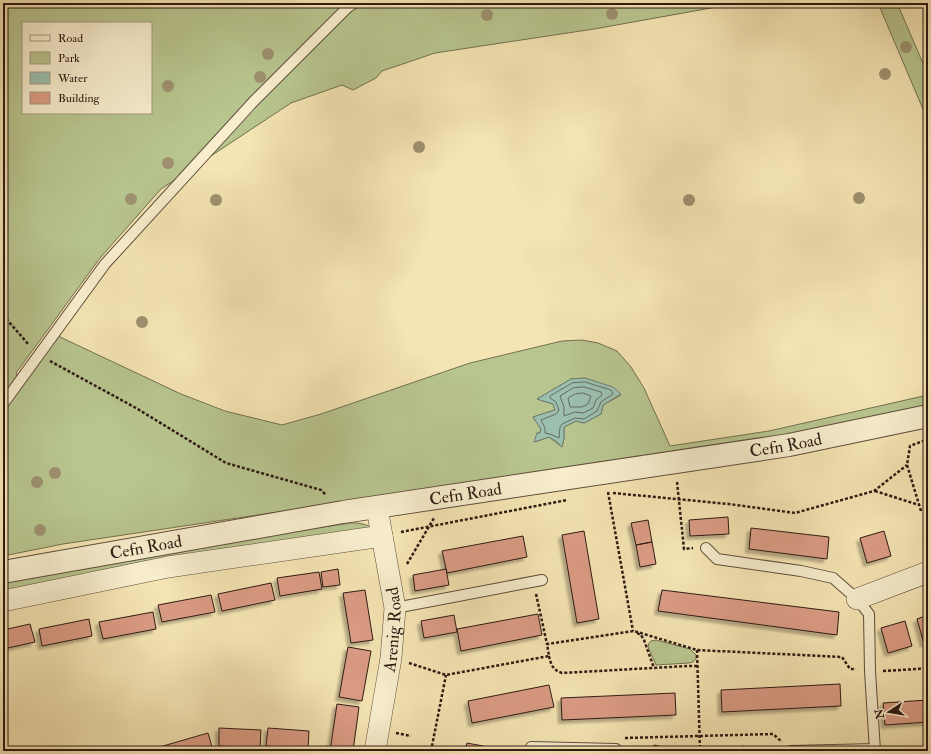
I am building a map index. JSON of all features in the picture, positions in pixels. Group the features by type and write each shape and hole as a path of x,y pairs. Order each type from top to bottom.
{"street":[{"name":"Cefn Road","path":"3,572 343,512 445,497 605,486 676,463 790,445 928,416"},
{"name":"Arenig Road","path":"375,751 391,658 395,608 377,508"},
{"name":"Cefn Road","path":"3,601 168,567 382,536"},
{"path":"857,599 928,572"}],"lane":[{"path":"3,404 105,264 253,102 348,7 354,3"},
{"path":"706,548 717,559 802,571 832,578 857,599 869,614 870,671 875,750 791,751"},
{"path":"395,608 537,580"},
{"path":"531,747 577,750 616,749"}],"path":[{"path":"3,315 38,355 136,408 226,462 321,490 343,512"},
{"path":"921,511 907,465 910,446 928,439"},
{"path":"676,463 684,549 706,548"},
{"path":"634,631 605,486 679,499 794,513 874,491 907,465"},
{"path":"874,491 920,505"},
{"path":"407,565 445,497"},
{"path":"382,536 569,500"},
{"path":"537,580 550,664 553,669 562,673 698,666"},
{"path":"634,631 642,635 654,668"},
{"path":"547,644 634,631 698,650 842,657 850,669 870,671 918,669 928,667"},
{"path":"698,650 700,751"},
{"path":"391,658 446,675 549,656"},
{"path":"431,751 446,675"},
{"path":"616,749 623,738 773,734 791,751"}],"green space":[{"path":"3,3 739,3 594,29 435,53 382,71 376,78 353,90 342,85 291,103 161,189 100,258 16,373 21,388 58,336 181,394 225,411 282,425 321,414 470,363 562,341 582,340 598,343 617,351 631,367 644,388 670,446 769,431 928,395 928,410 832,428 63,544 3,556","holes":["585,378 621,395 603,405 601,414 584,423 576,421 564,427 562,447 549,437 535,442 537,433 540,433 541,429 533,417 555,410 553,404 537,399 571,379"]},
{"path":"878,3 897,3 928,75 928,121"},
{"path":"350,523 365,524 372,529 3,591 3,580 198,545"},
{"path":"656,640 690,649 696,655 696,659 689,663 656,665 648,647 651,641"}],"water":[{"path":"585,378 613,387 621,394 603,405 601,414 584,423 576,421 564,427 562,447 549,437 534,442 537,433 540,433 541,429 533,417 555,410 553,404 537,399 571,379"}],"building":[{"path":"728,517 729,534 690,536 689,520"},
{"path":"648,520 652,542 636,545 631,523"},
{"path":"751,528 829,537 827,559 749,549"},
{"path":"584,531 599,619 577,623 562,535"},
{"path":"884,531 891,556 867,563 860,538"},
{"path":"523,536 527,557 447,573 442,551"},
{"path":"652,542 656,564 640,567 636,545"},
{"path":"338,569 340,585 323,587 321,572"},
{"path":"446,569 449,585 415,591 413,575"},
{"path":"319,572 322,589 280,596 277,578"},
{"path":"271,583 275,600 222,611 218,594"},
{"path":"365,590 373,640 351,643 343,593"},
{"path":"662,590 839,612 837,635 658,611"},
{"path":"211,595 215,612 162,622 158,605"},
{"path":"153,612 156,629 103,639 99,622"},
{"path":"538,614 542,635 461,651 457,629"},
{"path":"454,615 457,632 424,638 421,621"},
{"path":"928,615 928,642 924,644 917,619"},
{"path":"89,619 92,636 42,646 39,629"},
{"path":"905,621 912,646 888,653 881,628"},
{"path":"30,624 35,642 3,649 3,630"},
{"path":"348,647 371,651 362,701 339,697"},
{"path":"840,684 841,706 722,712 721,690"},
{"path":"549,685 554,707 472,723 468,701"},
{"path":"675,693 676,715 562,720 561,698"},
{"path":"928,700 928,722 885,725 883,703"},
{"path":"337,704 359,707 353,751 330,751"},
{"path":"219,728 261,730 260,748 219,746"},
{"path":"268,728 309,731 308,749 266,746"},
{"path":"208,733 213,750 157,751 156,748"},
{"path":"467,743 483,746 482,751 465,751"},
{"path":"654,745 676,750 676,751 653,751"},
{"path":"744,746 745,751 727,751 727,749"}]}
